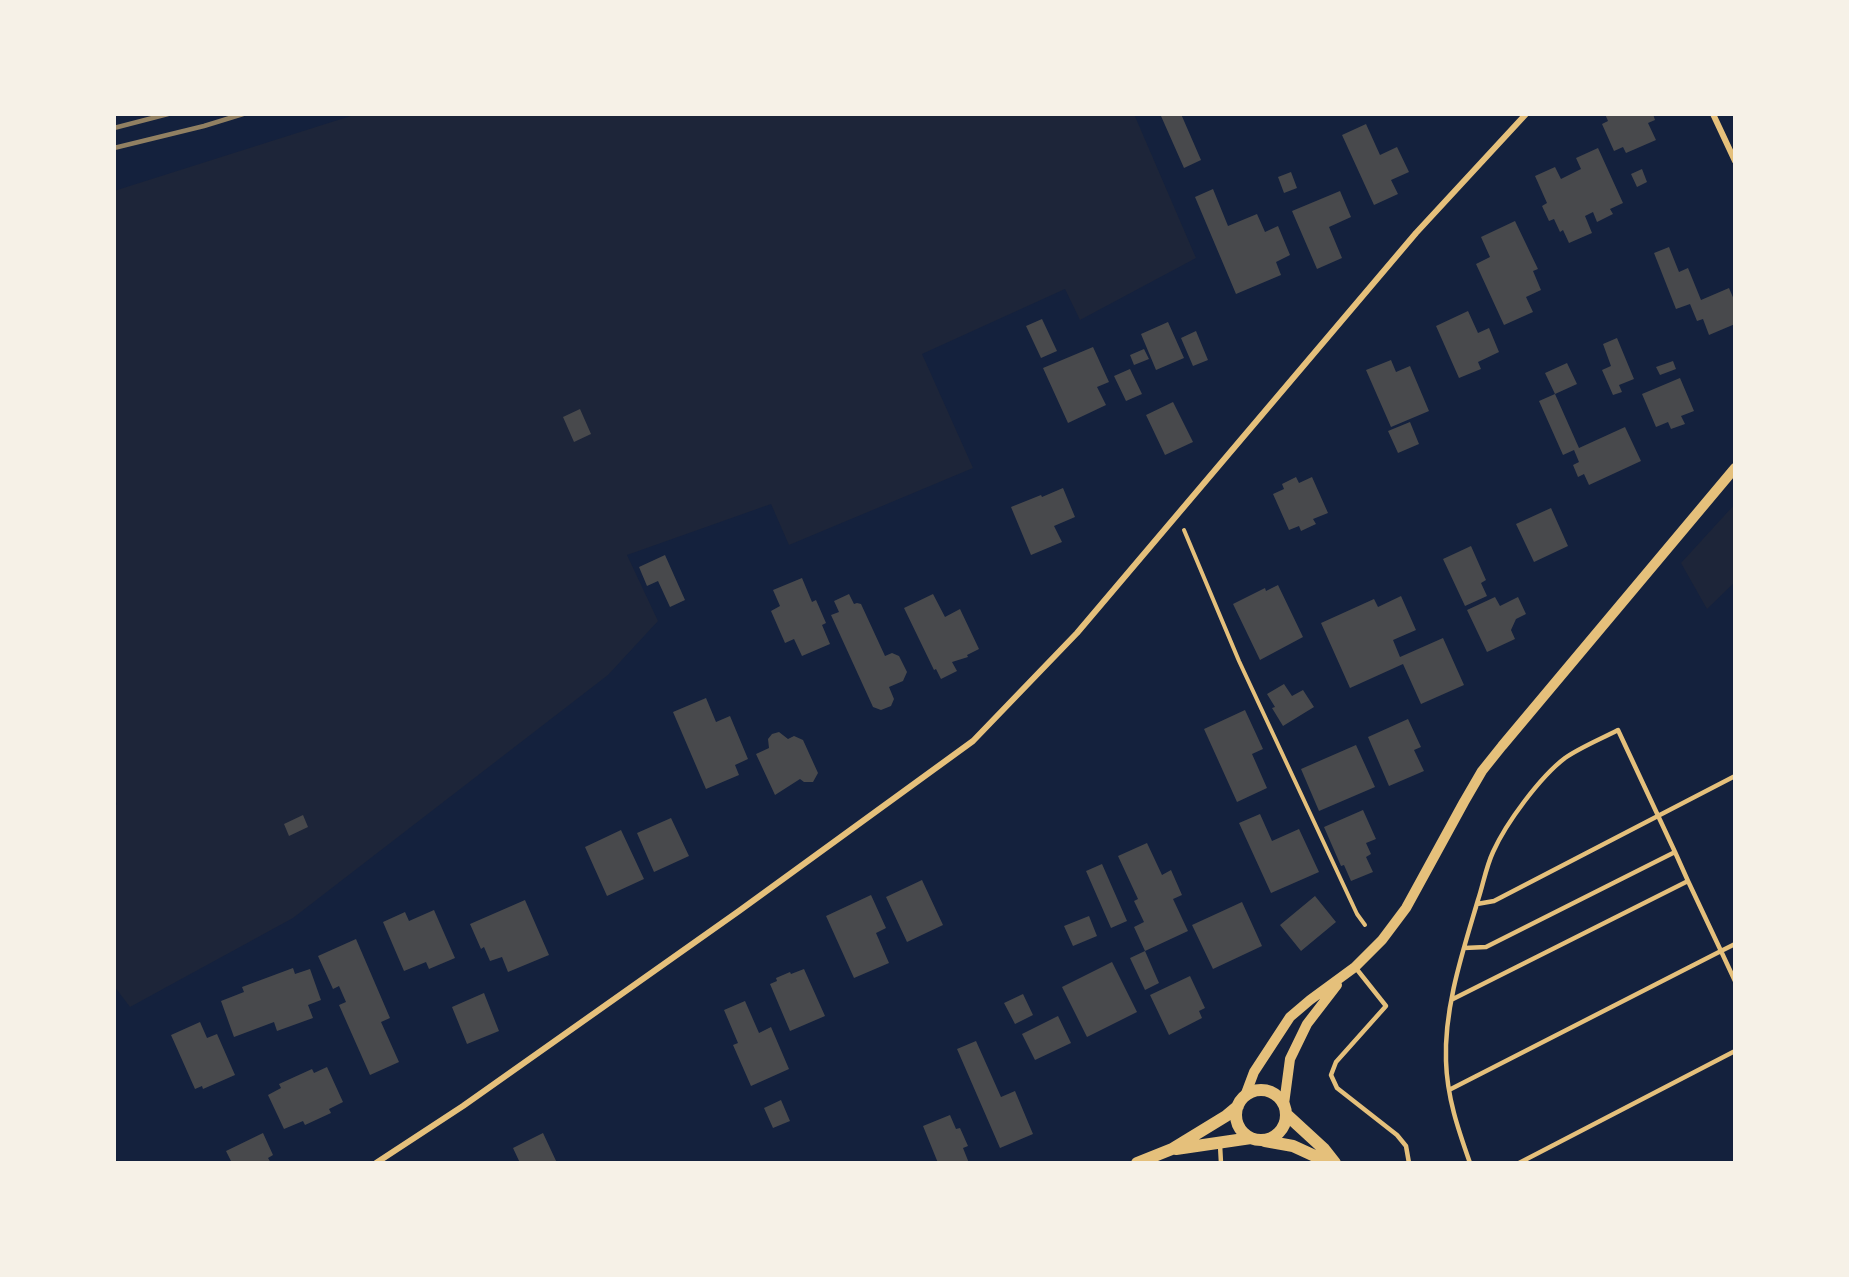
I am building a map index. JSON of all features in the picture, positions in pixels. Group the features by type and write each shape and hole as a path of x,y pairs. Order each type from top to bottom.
{"main road":[{"path":"1137,1163 1172,1149 1226,1116 1255,1091 1266,1090 1277,1095 1285,1109 1335,1163"},
{"path":"1241,1101 1236,1119 1241,1130 1251,1138"},
{"path":"1263,1141 1275,1137 1284,1127 1285,1109"},
{"path":"1172,1149 1251,1138 1293,1146 1330,1163"}],"street":[{"path":"376,1163 463,1106 730,918 973,741 1077,633 1416,233 1526,114"},
{"path":"1713,114 1735,161"},
{"path":"1241,1101 1259,1062 1290,1017 1355,967 1382,940 1406,908 1482,771 1527,714 1735,468"},
{"path":"1285,1109 1290,1059 1307,1024 1345,975"}],"lane":[{"path":"1470,1163 1453,1113 1446,1060 1447,1033 1464,948 1492,853 1510,822 1539,784 1565,758 1618,730 1735,981"},
{"path":"1477,904 1494,901 1735,776"},
{"path":"1464,948 1486,947 1675,852"},
{"path":"1453,999 1688,881"},
{"path":"1449,1090 1735,944"},
{"path":"1355,967 1386,1005 1336,1062 1331,1075 1336,1088 1401,1140 1406,1146 1409,1163"},
{"path":"1520,1163 1735,1051"},
{"path":"1220,1142 1221,1163"}],"path":[{"path":"1173,517 1181,524 1239,661 1357,915 1365,925"}],"shaded area":[{"path":"357,114 1134,114 1196,258 1080,320 1065,289 922,354 973,468 789,545 771,504 627,555 658,621 608,675 293,918 130,1007 114,986 114,807 117,804 114,798 114,191"},
{"path":"1735,504 1735,582 1707,609 1681,563"}],"building":[{"path":"1181,114 1201,160 1184,168 1161,116"},
{"path":"1605,114 1653,114 1655,120 1648,123 1656,140 1626,153 1623,147 1614,151 1602,124 1608,121"},
{"path":"1366,124 1380,155 1397,147 1409,172 1391,180 1398,194 1374,205 1342,135"},
{"path":"1598,148 1623,203 1610,209 1613,214 1597,222 1593,212 1585,216 1592,233 1569,243 1563,230 1560,232 1554,219 1549,221 1542,206 1547,203 1535,176 1555,167 1561,179 1581,169 1576,158"},
{"path":"1642,169 1647,182 1637,187 1631,174"},
{"path":"1291,172 1297,188 1284,193 1278,177"},
{"path":"1213,189 1228,226 1257,214 1265,232 1278,226 1290,255 1276,262 1281,275 1236,294 1195,197"},
{"path":"1340,191 1351,217 1329,227 1342,258 1317,269 1292,211"},
{"path":"1515,221 1538,269 1533,271 1541,290 1526,297 1533,312 1504,325 1476,264 1490,257 1481,237"},
{"path":"1669,247 1679,272 1688,268 1701,300 1729,288 1735,302 1735,324 1709,335 1703,319 1697,321 1690,304 1676,309 1654,253"},
{"path":"1468,311 1478,333 1489,328 1499,352 1478,362 1481,369 1459,378 1436,326"},
{"path":"1042,319 1057,351 1041,358 1026,326"},
{"path":"1168,322 1184,358 1156,370 1141,334"},
{"path":"1196,331 1208,360 1193,366 1181,338"},
{"path":"1617,338 1634,379 1619,385 1622,392 1613,395 1602,370 1611,366 1603,344"},
{"path":"1093,347 1109,382 1097,387 1106,405 1068,423 1043,368"},
{"path":"1144,349 1149,359 1134,365 1130,355"},
{"path":"1391,360 1396,372 1410,366 1429,411 1391,427 1366,370"},
{"path":"1673,361 1676,369 1660,375 1656,367"},
{"path":"1567,363 1577,384 1555,394 1545,373"},
{"path":"1130,369 1142,394 1126,401 1114,376"},
{"path":"1680,378 1694,411 1681,416 1685,424 1671,429 1668,422 1656,427 1642,394"},
{"path":"1555,394 1579,448 1625,427 1641,461 1589,485 1584,474 1578,477 1573,465 1579,462 1574,450 1563,455 1539,401"},
{"path":"1173,402 1193,442 1165,455 1146,415"},
{"path":"580,409 591,434 574,442 563,417"},
{"path":"1410,422 1419,444 1398,453 1388,431"},
{"path":"1296,477 1299,483 1312,477 1328,513 1313,519 1316,524 1301,531 1299,526 1289,530 1273,494 1284,489 1282,484"},
{"path":"1063,488 1075,517 1054,526 1062,542 1031,555 1011,507"},
{"path":"1551,508 1568,546 1534,562 1516,524"},
{"path":"1471,546 1486,580 1481,583 1487,596 1465,606 1443,559"},
{"path":"665,555 685,600 670,607 658,581 647,586 639,567"},
{"path":"802,578 812,602 816,600 826,623 822,625 830,644 802,656 794,639 785,643 771,611 780,606 773,590"},
{"path":"1278,585 1303,637 1260,660 1233,604 1265,588 1266,591"},
{"path":"849,594 854,604 861,604 885,656 892,653 899,656 907,672 903,681 889,687 894,699 891,706 881,710 873,707 831,615 839,612 834,601"},
{"path":"933,594 945,617 960,609 979,649 967,655 968,657 952,662 957,671 941,679 936,669 934,670 904,608"},
{"path":"1401,596 1416,630 1393,640 1400,657 1443,638 1464,685 1421,704 1403,664 1350,688 1321,623 1374,599 1378,607"},
{"path":"1495,597 1500,606 1518,597 1526,614 1516,619 1511,630 1515,639 1487,652 1467,610"},
{"path":"1284,684 1292,696 1303,690 1314,707 1283,726 1267,694"},
{"path":"706,698 716,722 730,716 748,759 735,765 739,775 706,789 673,712"},
{"path":"1245,710 1263,749 1252,754 1267,788 1237,802 1204,729"},
{"path":"1408,719 1421,747 1414,750 1424,771 1389,786 1368,737"},
{"path":"779,732 788,739 794,736 803,740 818,773 813,782 804,782 800,779 775,795 756,754 769,748 768,739 772,734"},
{"path":"1356,745 1375,787 1319,811 1301,769"},
{"path":"1363,810 1376,839 1366,843 1371,854 1366,857 1373,872 1351,881 1344,865 1341,866 1324,827"},
{"path":"1260,814 1272,841 1299,829 1319,872 1271,893 1239,823"},
{"path":"303,815 308,827 289,836 284,824"},
{"path":"671,818 689,856 654,872 637,833"},
{"path":"621,830 644,879 607,896 585,847"},
{"path":"1147,843 1162,875 1171,870 1182,895 1173,899 1188,931 1145,951 1134,927 1144,922 1134,901 1138,899 1118,856"},
{"path":"1102,864 1127,921 1111,928 1086,871"},
{"path":"922,880 943,925 907,942 886,897"},
{"path":"871,895 886,928 876,933 889,963 854,978 826,916"},
{"path":"1315,896 1336,922 1301,951 1280,925"},
{"path":"525,900 549,955 508,972 502,957 490,961 484,947 481,949 470,924"},
{"path":"1242,902 1262,946 1213,969 1192,925"},
{"path":"434,910 455,958 429,969 426,962 404,971 383,922 405,912 409,921"},
{"path":"1089,916 1097,936 1073,946 1064,926"},
{"path":"356,939 390,1018 381,1022 399,1062 370,1075 339,1005 346,1002 339,986 333,989 318,956"},
{"path":"1145,951 1159,983 1145,990 1130,958"},
{"path":"1112,962 1137,1012 1087,1037 1062,987"},
{"path":"293,968 295,974 310,969 321,1000 308,1005 313,1018 277,1031 274,1022 234,1037 221,1001 244,992 242,987"},
{"path":"804,969 825,1016 790,1031 770,984 777,981 776,978"},
{"path":"1190,976 1205,1008 1199,1011 1202,1018 1169,1035 1150,995"},
{"path":"484,993 499,1031 467,1044 452,1007"},
{"path":"1023,994 1033,1015 1015,1024 1004,1003"},
{"path":"745,1001 759,1033 771,1027 789,1069 751,1086 733,1045 738,1043 724,1010"},
{"path":"1058,1016 1071,1043 1035,1060 1022,1034"},
{"path":"200,1022 207,1038 217,1034 235,1075 203,1089 202,1086 195,1089 171,1035"},
{"path":"976,1041 1001,1097 1015,1091 1033,1134 1000,1148 957,1049"},
{"path":"327,1067 343,1102 329,1109 331,1113 305,1125 303,1121 284,1129 268,1095 281,1088 279,1084 312,1069 314,1073"},
{"path":"781,1100 790,1121 773,1128 764,1108"},
{"path":"950,1115 956,1129 960,1128 968,1146 963,1148 969,1163 938,1163 923,1126"},
{"path":"263,1133 273,1155 268,1158 271,1163 232,1163 226,1151"},
{"path":"543,1133 557,1163 520,1163 513,1148"}],"railway":[{"path":"114,128 168,114"},
{"path":"114,148 243,114"}]}
